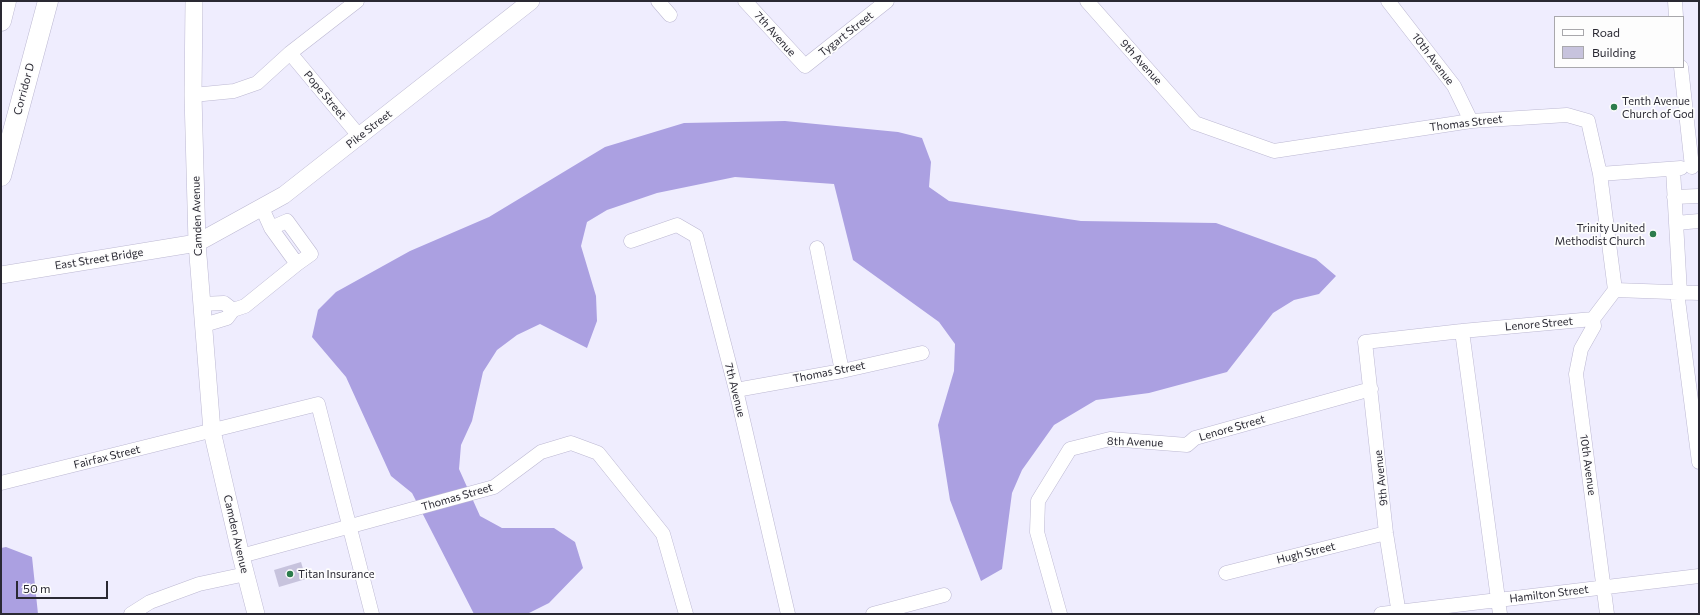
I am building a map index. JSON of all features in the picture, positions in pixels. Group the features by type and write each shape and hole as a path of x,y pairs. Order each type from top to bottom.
{"highway":[{"path":"1,21 6,1"},
{"name":"Corridor D","path":"1,176 48,1"}],"main road":[{"name":"Camden Avenue","path":"194,1 193,95 197,243 212,431 256,614"},
{"name":"Pike Street","path":"197,243 284,195 360,137 531,1"},
{"name":"East Street Bridge","path":"1,275 197,243"}],"street":[{"path":"193,95 234,91 257,84 290,53 357,1"},
{"path":"658,1 670,15"},
{"name":"7th Avenue","path":"745,1 805,66"},
{"name":"Tygart Street","path":"805,66 887,1"},
{"name":"9th Avenue","path":"1087,1 1195,123"},
{"name":"10th Avenue","path":"1388,1 1454,86 1471,120"},
{"path":"1674,1 1676,16"},
{"name":"Pope Street","path":"290,53 360,137"},
{"path":"1593,319 1615,290 1600,174 1695,167 1681,68"},
{"name":"Thomas Street","path":"1195,123 1274,151 1471,120 1567,115 1588,121 1600,174"},
{"path":"1673,169 1679,292 1699,462"},
{"path":"1674,197 1699,196"},
{"path":"204,325 227,318 233,310 245,306 297,264 271,228 262,208"},
{"path":"1676,223 1699,221"},
{"name":"7th Avenue","path":"631,241 677,225 696,236 736,390 788,614"},
{"path":"817,248 842,370"},
{"path":"1615,290 1699,293"},
{"path":"202,304 224,303 233,310"},
{"name":"10th Avenue","path":"1593,319 1594,326 1581,349 1576,374 1607,614"},
{"name":"Lenore Street","path":"1365,342 1462,331 1593,319"},
{"path":"1462,331 1498,607"},
{"name":"9th Avenue","path":"1365,342 1386,533 1399,613"},
{"name":"Thomas Street","path":"736,390 922,353"},
{"name":"Lenore Street","path":"1187,445 1194,438 1371,389"},
{"path":"212,431 318,404 351,527 372,614"},
{"name":"Fairfax Street","path":"1,483 212,431"},
{"name":"8th Avenue","path":"1060,614 1037,532 1038,501 1070,449 1110,439 1187,445"},
{"name":"Thomas Street","path":"241,556 494,487 542,452 571,443 598,453 663,534 686,614"},
{"name":"Hugh Street","path":"1226,573 1386,533"},
{"path":"131,614 150,602 192,587 246,574"},
{"name":"Hamilton Street","path":"1381,614 1498,607 1604,587 1699,576"},
{"path":"873,614 944,595"}],"shaded area":[{"path":"785,121 898,132 922,138 931,162 929,187 949,201 1081,221 1216,223 1316,259 1336,276 1319,294 1294,300 1273,313 1227,372 1149,393 1096,400 1054,425 1022,470 1012,493 1002,569 981,581 950,500 938,425 954,371 955,344 939,322 853,260 834,184 735,177 657,193 607,210 587,222 581,246 596,296 597,321 587,348 540,324 517,335 497,350 483,372 472,421 461,445 459,469 480,516 502,528 554,528 575,542 583,568 549,603 527,614 474,614 412,493 391,476 346,377 312,337 318,310 336,292 410,251 489,217 605,147 684,123"},
{"path":"6,547 32,557 38,614 1,614 1,548"}],"building":[{"name":"Titan Insurance","path":"301,562 306,579 279,587 274,570"}],"place":[{"name":"Tenth Avenue Church of God","path":"1614,107"},
{"name":"Trinity United Methodist Church","path":"1653,234"},
{"name":"Titan Insurance","path":"290,574"}]}
